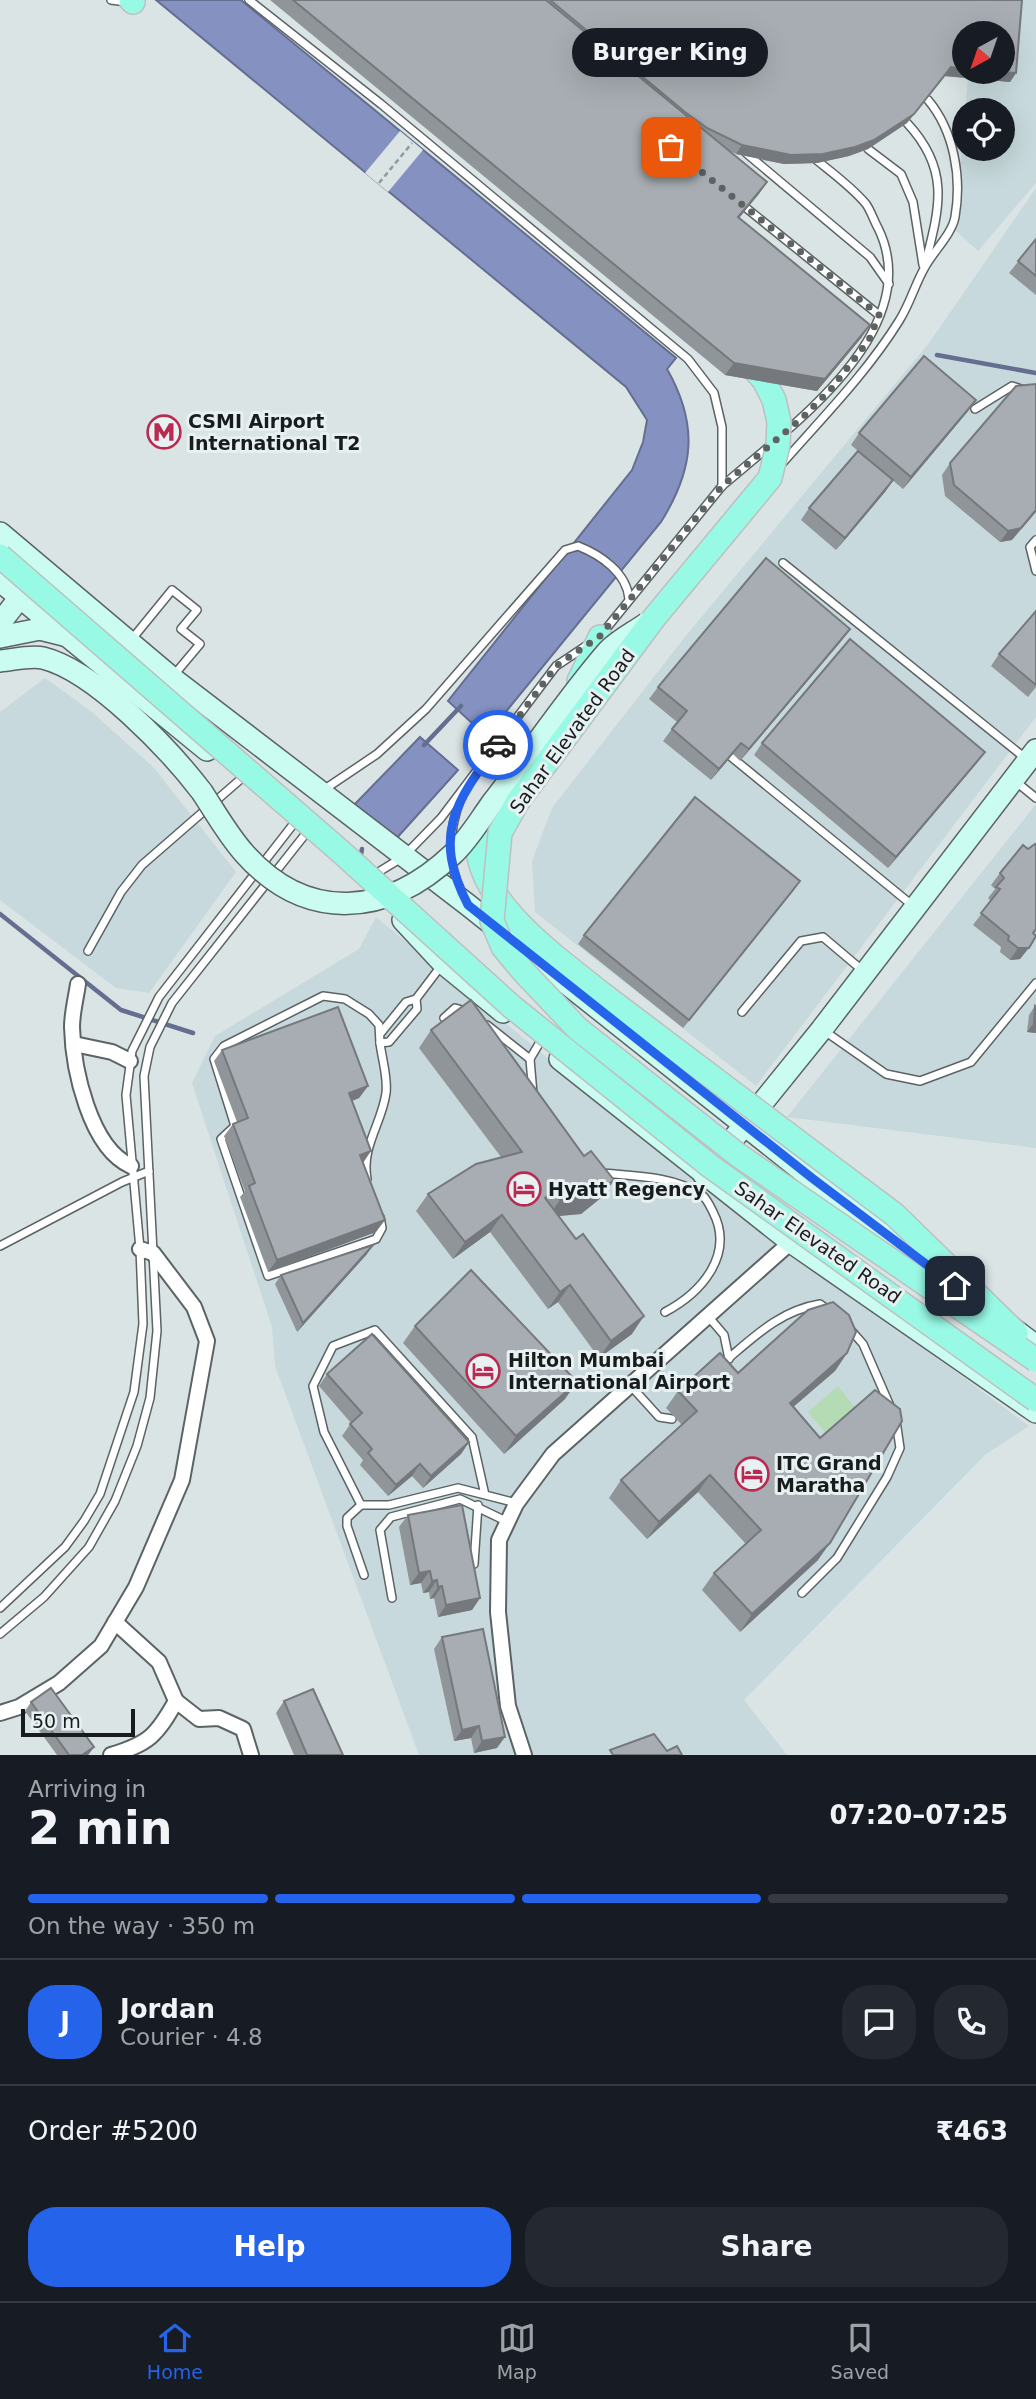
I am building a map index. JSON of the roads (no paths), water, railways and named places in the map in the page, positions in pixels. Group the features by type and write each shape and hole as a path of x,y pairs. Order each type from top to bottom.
{"main road":[{"path":"724,344 752,365 774,400 779,422 778,445 770,478"},
{"name":"Sahar Elevated Road","path":"770,478 654,618 518,801 499,833 492,921 503,947 578,1029 738,1155 1036,1360"},
{"path":"0,533 10,553 43,570 172,678 468,905 746,1127 1036,1346"},
{"path":"0,574 10,553"},
{"name":"Sahar Elevated Road","path":"10,553 511,1006 710,1166 1036,1400"},
{"path":"0,623 43,570"},
{"path":"0,581 365,879 443,963 535,1051 708,1185 1036,1412"},
{"path":"0,661 39,657 62,664 118,705 177,760 244,853 289,889 319,901 365,905 414,884 454,853 610,649 654,618"},
{"path":"0,637 40,629 66,635"},
{"path":"600,636 578,684 492,795 477,837 480,863 502,904 527,932 602,994 895,1215 1036,1353"},
{"path":"708,1185 746,1127 1032,755"}],"street":[{"path":"78,984 72,1026 78,1070 95,1126 107,1149 132,1172"},
{"path":"74,1044 131,1056"},
{"path":"524,1755 508,1706 498,1612 499,1540 516,1504 552,1454 791,1242"},
{"path":"0,1713 19,1707 59,1683 101,1646 136,1587 182,1479 206,1341 194,1307 146,1251"},
{"path":"115,1622 159,1662 176,1701 199,1719 219,1718 243,1729 251,1755"},
{"path":"111,1755 140,1746 159,1732 176,1701"}],"lane":[{"path":"249,0 382,104 688,359 715,393 722,427 722,486"},
{"path":"924,269 954,220 957,182 952,146 939,112 928,100"},
{"path":"907,123 920,137 934,169 940,205 924,269"},
{"path":"740,148 870,257 890,286"},
{"path":"365,879 403,857 463,791 556,666 600,636 722,486 803,417 831,389 869,340 890,286 887,247 866,205 802,149"},
{"path":"868,149 901,174 913,202 924,269"},
{"path":"729,193 879,315"},
{"name":"Sahar Elevated Road","path":"770,478 872,360 901,318 924,269"},
{"path":"975,409 1012,386 1036,394"},
{"path":"1036,540 1030,547 1036,571"},
{"path":"320,793 377,754 426,709 565,550 574,546 597,556 624,580 629,599"},
{"path":"783,563 1032,755"},
{"path":"129,642 172,590 197,610 181,629 200,644 172,678"},
{"path":"718,746 915,908"},
{"path":"88,951 121,892 142,865 242,778"},
{"path":"1013,780 1036,799"},
{"path":"463,791 452,822 450,844 455,880 468,905"},
{"path":"0,1634 44,1597 89,1547 115,1501 137,1446 150,1398 157,1331 132,1172 126,1095 131,1056 159,997 301,827"},
{"path":"0,1608 26,1587 73,1536 100,1494 134,1392 143,1324 146,1251 149,1171 144,1076 147,1059 173,1003 301,827"},
{"path":"742,1012 801,940 823,937 866,973"},
{"path":"380,1034 406,1002 416,999 443,963"},
{"path":"822,1029 886,1074 920,1081 971,1062 1036,983"},
{"path":"370,1187 366,1176 371,1133 382,1114 387,1090 379,1025 369,1014 345,999 323,996 225,1046 216,1055 214,1063 235,1126 222,1139 268,1276 376,1239 382,1228 377,1208"},
{"path":"380,1044 389,1042 417,1009 416,999"},
{"path":"443,1018 455,1008 478,1017 535,1051 534,1097 539,1107"},
{"path":"152,1009 165,1016"},
{"path":"0,1246 132,1172 149,1171"},
{"path":"590,1172 708,1185 720,1249 701,1286 687,1301 665,1312"},
{"path":"730,1357 769,1324 800,1307 820,1304 842,1319 863,1344 879,1376 898,1427 900,1448 887,1477 837,1558 802,1593"},
{"path":"706,1315 724,1335 730,1357 727,1370"},
{"path":"362,1505 324,1432 313,1385 333,1346 375,1330 472,1437 485,1495"},
{"path":"630,1385 659,1417 672,1419"},
{"path":"364,1575 347,1526 347,1518 362,1505 389,1505 458,1488 516,1504"},
{"path":"392,1598 380,1530 384,1522 391,1517 460,1499 478,1505 508,1522"},
{"path":"474,1564 478,1505"},
{"path":"73,1536 89,1547"}],"water":[{"path":"156,0 241,0 676,358 667,369 684,409 688,447 686,465 672,503 661,522 486,736 448,701 632,470 643,442 647,420 626,387"},
{"path":"420,737 458,770 395,840 354,805"}],"waterway":[{"path":"937,355 1036,373"},
{"path":"424,745 461,706"},
{"path":"360,860 362,849"},
{"path":"0,914 121,1010 193,1033"}],"place":[{"name":"Burger King","path":"671,147"},
{"name":"CSMI Airport International T2","path":"164,432"},
{"name":"Hyatt Regency","path":"524,1189"},
{"name":"Hilton Mumbai International Airport","path":"483,1371"},
{"name":"ITC Grand Maratha","path":"752,1474"}]}
